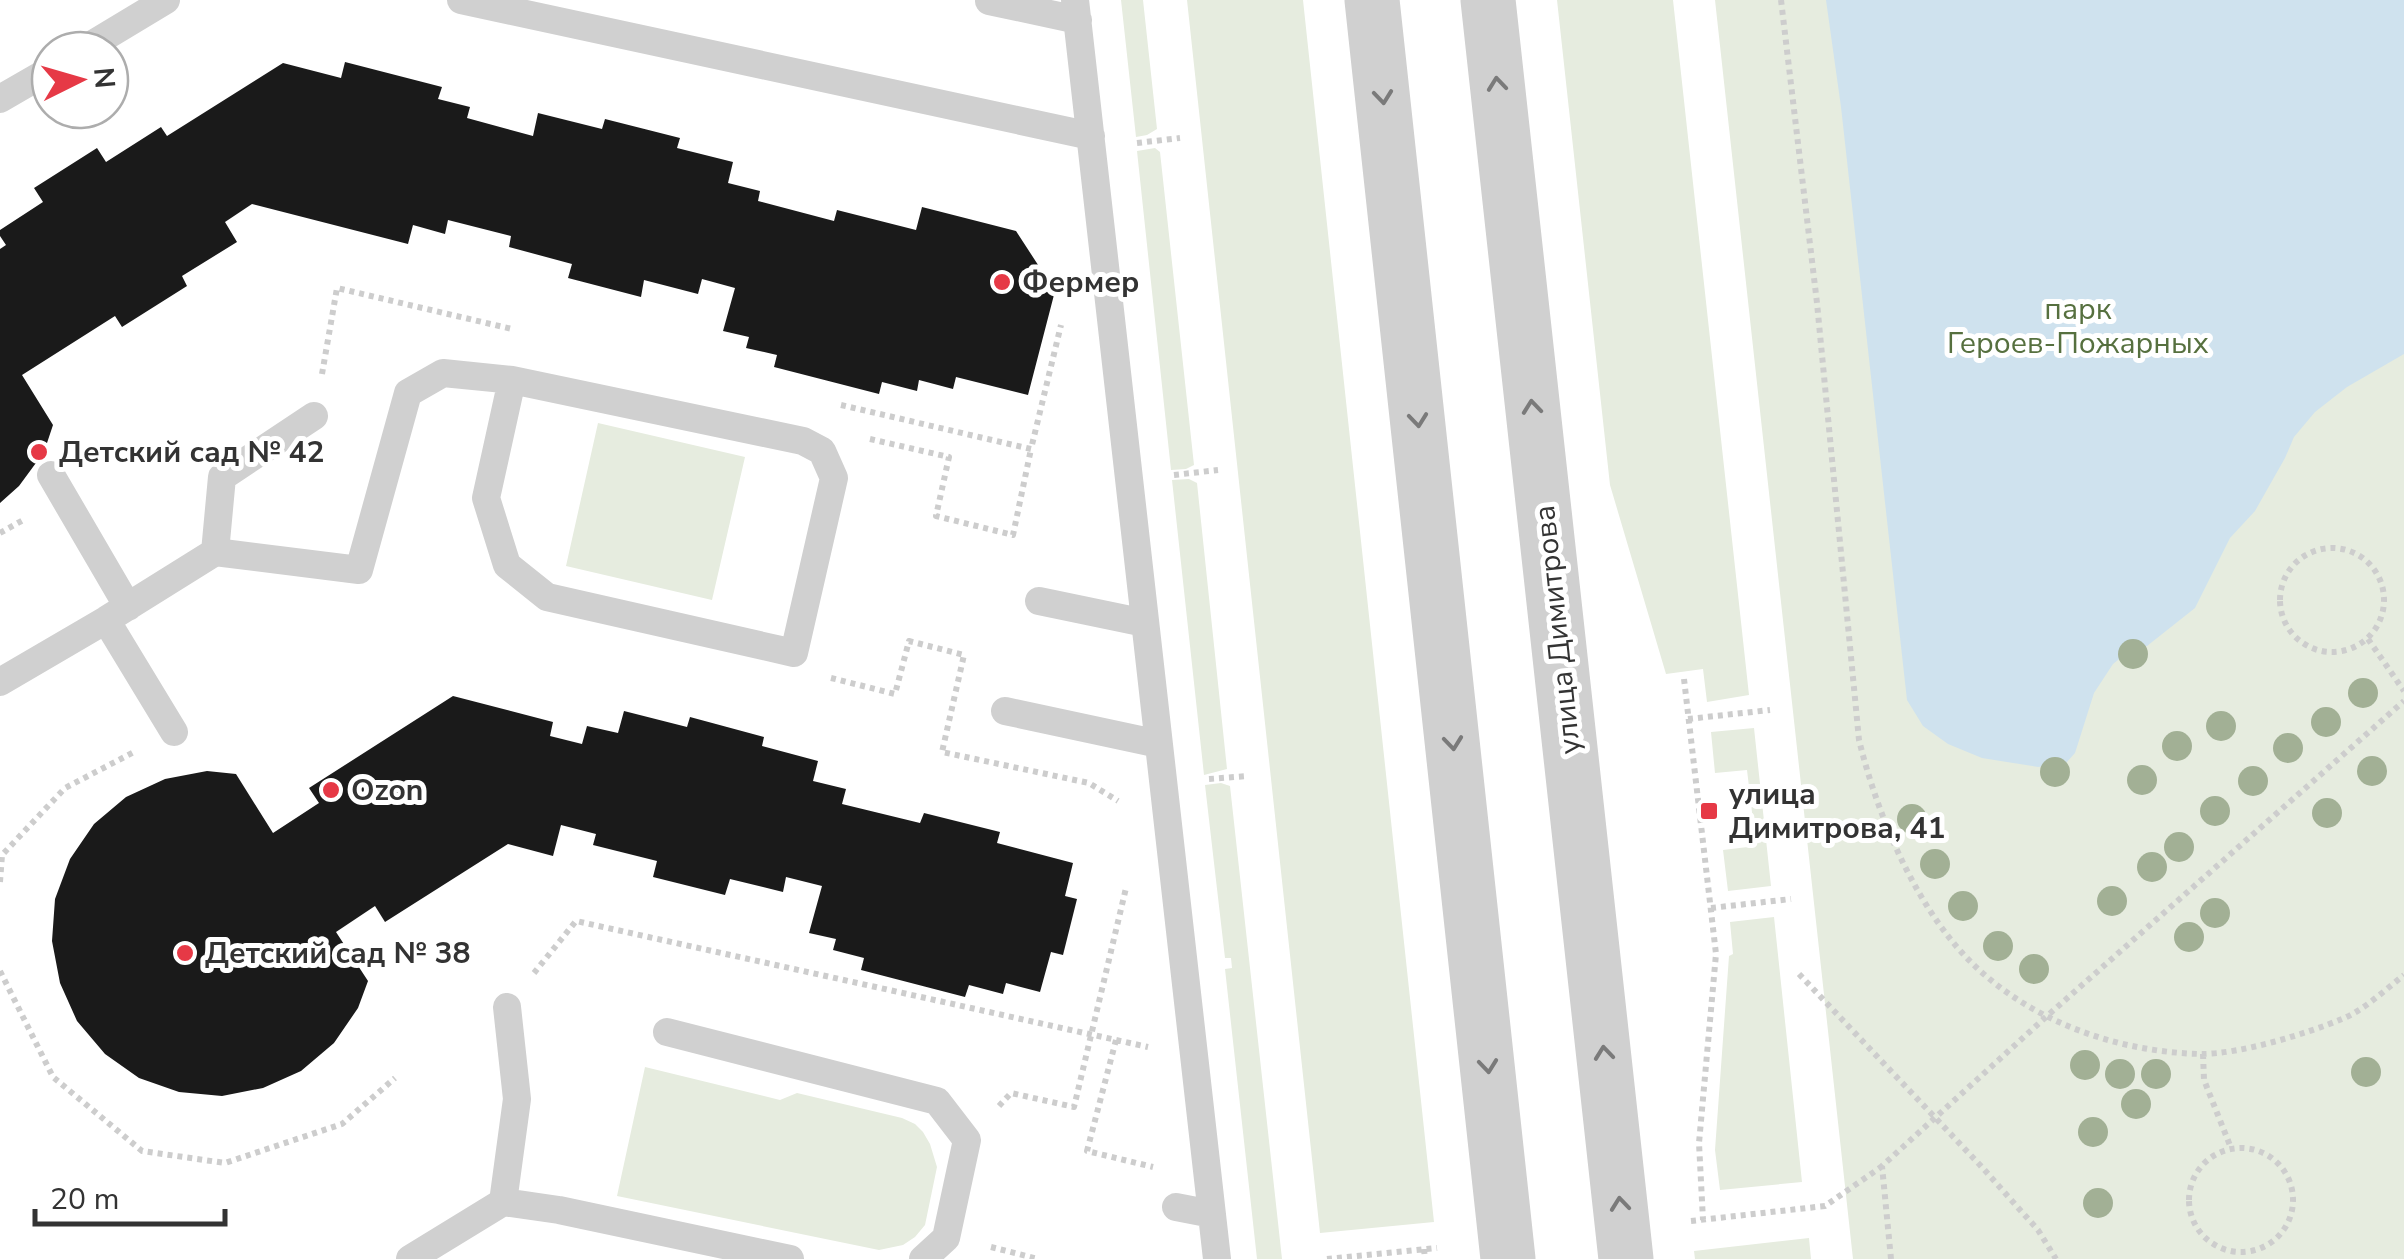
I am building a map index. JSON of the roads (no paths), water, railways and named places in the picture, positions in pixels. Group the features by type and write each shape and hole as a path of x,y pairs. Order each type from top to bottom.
{"street":[{"path":"1372,0 1508,1259"},
{"name":"улица Димитрова","path":"1488,0 1626,1259"}],"lane":[{"path":"116,30 166,0"},
{"path":"461,0 1091,136"},
{"path":"989,1 1076,10 1217,1259"},
{"path":"0,100 30,82"},
{"path":"0,682 216,552 360,570 408,394 443,373 512,380 803,441 822,451 834,478 794,653 547,597 507,564 486,498 512,380"},
{"path":"216,552 222,476 314,416"},
{"path":"52,475 174,732"},
{"path":"1039,601 1145,623"},
{"path":"1005,711 1159,744"},
{"path":"503,1202 517,1099 507,1007"},
{"path":"666,1032 937,1100 967,1140 946,1238 923,1259"},
{"path":"410,1259 503,1202 559,1210 790,1259"},
{"path":"1176,1207 1212,1214"}],"water":[{"path":"1826,0 2404,0 2404,354 2347,387 2315,412 2294,437 2255,511 2230,538 2195,608 2147,646 2134,647 2113,664 2094,693 2075,753 2066,763 2038,767 1982,758 1948,744 1923,726 1907,700"}],"place":[{"name":"Фермер","path":"1002,282"},
{"name":"Детский сад № 42","path":"39,452"},
{"name":"Ozon","path":"331,790"},
{"name":"улица Димитрова, 41","path":"1709,811"},
{"name":"Детский сад № 38","path":"185,953"}],"park label":[{"name":"парк Героев-Пожарных","path":"2078,326"}]}
